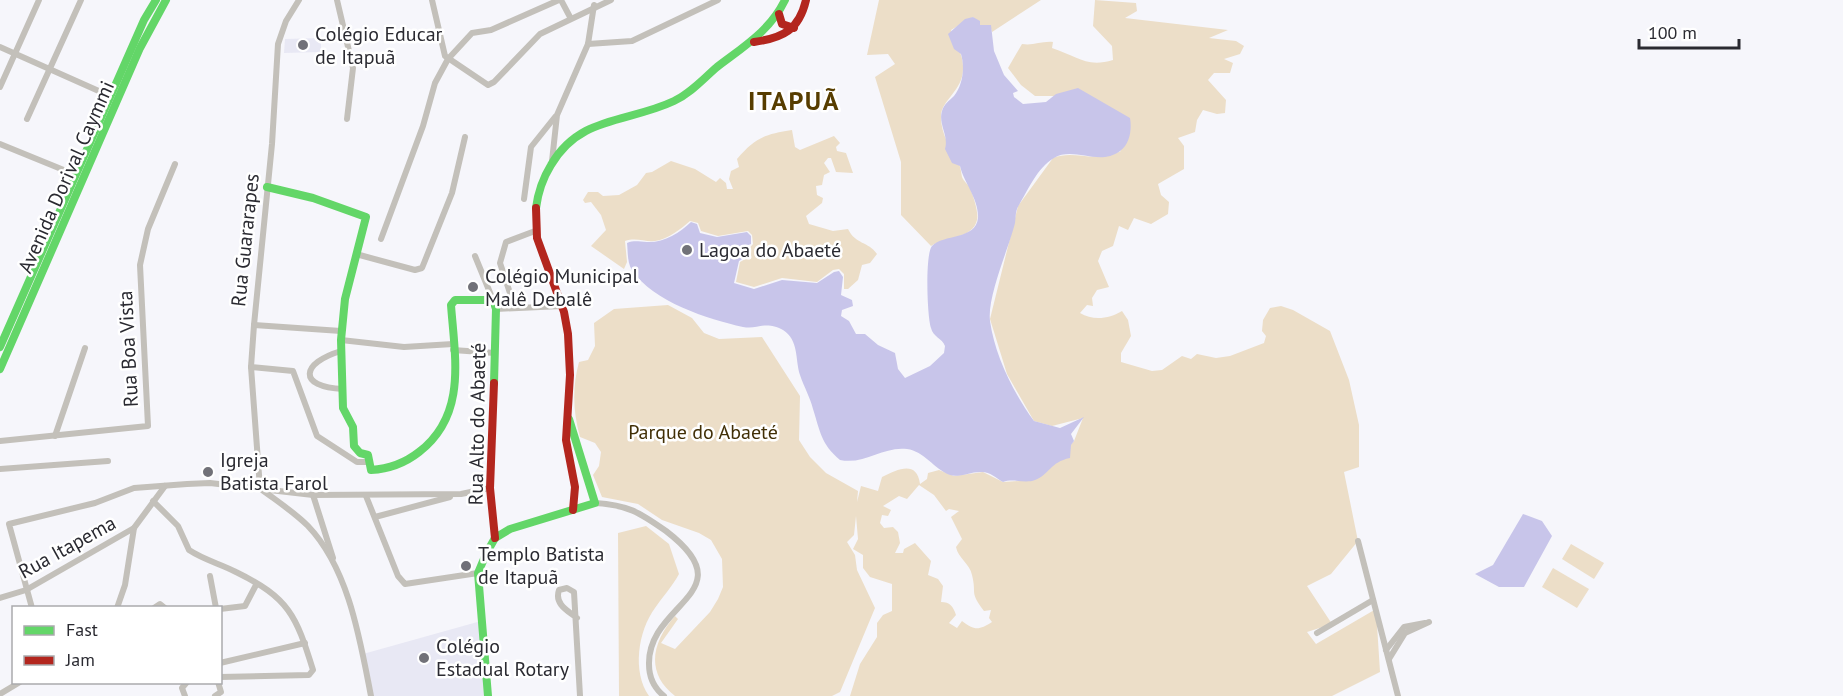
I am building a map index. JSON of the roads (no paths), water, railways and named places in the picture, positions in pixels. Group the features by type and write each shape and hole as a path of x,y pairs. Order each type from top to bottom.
{"street":[{"path":"0,87 39,0"},
{"path":"27,119 81,0"},
{"name":"Avenida Dorival Caymmi","path":"0,347 110,96 156,0"},
{"name":"Avenida Dorival Caymmi","path":"0,369 140,48 166,0"},
{"name":"Rua Guararapes","path":"261,488 251,367 254,325 278,44 286,21 299,0"},
{"path":"337,0 353,68 347,119"},
{"path":"432,0 439,37 448,59 484,84 494,82 540,34 594,5 610,0"},
{"path":"381,239 423,126 435,83 448,59 470,34 491,30 560,0 570,17"},
{"path":"588,44 632,41 718,0"},
{"path":"575,506 566,448 568,336 562,306 548,275 535,231 537,198 552,162 564,147 587,128 612,118 673,102 753,42 779,14 784,0"},
{"path":"753,42 782,36 794,28 802,19 806,0"},
{"path":"524,199 531,147 557,115 588,44 594,5"},
{"path":"779,14 782,24 794,28"},
{"path":"0,47 110,96"},
{"path":"552,162 557,115"},
{"path":"356,254 420,270 452,193 465,136"},
{"path":"1,145 76,175"},
{"name":"Rua Boa Vista","path":"0,441 148,426 140,266 148,229 175,164"},
{"path":"267,187 313,198 364,215 366,222 356,254 341,336 341,351 343,408 353,427 353,442 360,453 368,455 369,466"},
{"path":"515,308 501,261 506,242 535,231"},
{"path":"475,256 495,304"},
{"path":"251,367 293,371 317,436 357,462 369,466 397,464 428,448 440,435 453,407 452,302 495,304 515,308 562,306"},
{"name":"Rua Alto do Abaeté","path":"495,304 490,488 495,538"},
{"path":"254,325 404,347 453,347 495,353"},
{"path":"55,436 85,348"},
{"path":"341,351 313,363 309,373 311,379 324,387 343,389"},
{"path":"568,416 595,503"},
{"path":"566,448 578,444"},
{"path":"0,469 108,461"},
{"path":"31,606 9,524 95,503 134,488 210,483 313,495 461,494"},
{"name":"Rua Itapema","path":"0,598 26,590 134,528 165,486"},
{"path":"261,488 309,528 336,568"},
{"path":"375,517 490,488"},
{"path":"313,495 362,647 372,696"},
{"path":"366,496 398,576 405,584 478,573"},
{"path":"153,501 178,526 189,550 238,572 256,585 276,595 286,606 305,643 313,670 309,675 222,677"},
{"path":"488,696 478,573 495,538 523,524 575,506 595,503 621,504 641,513 684,545 697,564 696,586 679,608 664,620 651,649 651,678 664,696"},
{"path":"118,606 124,585 134,528"},
{"path":"1358,541 1398,696"},
{"path":"210,576 216,606"},
{"path":"222,609 245,606 256,585"},
{"path":"577,618 559,603 557,598 559,590 567,588 574,592 577,618 580,696"},
{"path":"1317,633 1373,600"},
{"path":"1386,651 1404,627 1429,622 1405,633 1389,659"},
{"path":"222,663 305,643"},
{"path":"0,694 17,684"},
{"path":"215,696 221,692 219,684"}],"water":[{"name":"Lagoa do Abaeté","path":"973,17 980,21 980,25 991,25 994,51 1004,75 1018,91 1013,93 1014,97 1023,104 1046,102 1056,94 1078,88 1130,118 1131,122 1130,136 1120,151 1104,157 1062,155 1043,167 1018,207 995,286 990,311 992,334 1006,373 1026,410 1034,421 1060,428 1084,417 1071,434 1074,441 1071,445 1070,458 1058,462 1040,478 1031,481 1003,482 985,472 950,475 919,453 907,449 890,450 858,460 840,460 822,437 800,375 794,344 788,334 777,327 766,325 748,328 729,324 682,308 641,281 630,267 628,257 627,243 665,239 691,222 697,224 700,233 717,237 747,232 751,236 751,244 746,246 747,256 739,261 734,283 754,289 782,280 817,283 839,271 843,277 841,295 852,300 853,306 842,310 841,316 849,321 856,334 865,334 878,345 895,353 898,369 905,378 930,366 944,353 945,346 932,331 930,321 927,286 930,251 937,242 972,230 978,218 974,198 960,166 952,163 945,149 946,139 941,121 944,106 959,87 963,70 961,54 954,49 948,34 965,19"},
{"path":"1523,514 1542,521 1552,536 1524,587 1499,587 1475,574 1493,565"}],"place":[{"name":"Colégio Educar de Itapuã","path":"303,45"},
{"name":"Lagoa do Abaeté","path":"687,250"},
{"name":"Colégio Municipal Malê Debalê","path":"473,287"},
{"name":"Igreja Batista Farol","path":"208,472"},
{"name":"Templo Batista de Itapuã","path":"466,566"},
{"name":"Colégio Estadual Rotary","path":"424,658"}],"district":[{"name":"ITAPUÃ","path":"794,100"}],"park label":[{"name":"Parque do Abaeté","path":"703,432"}]}
